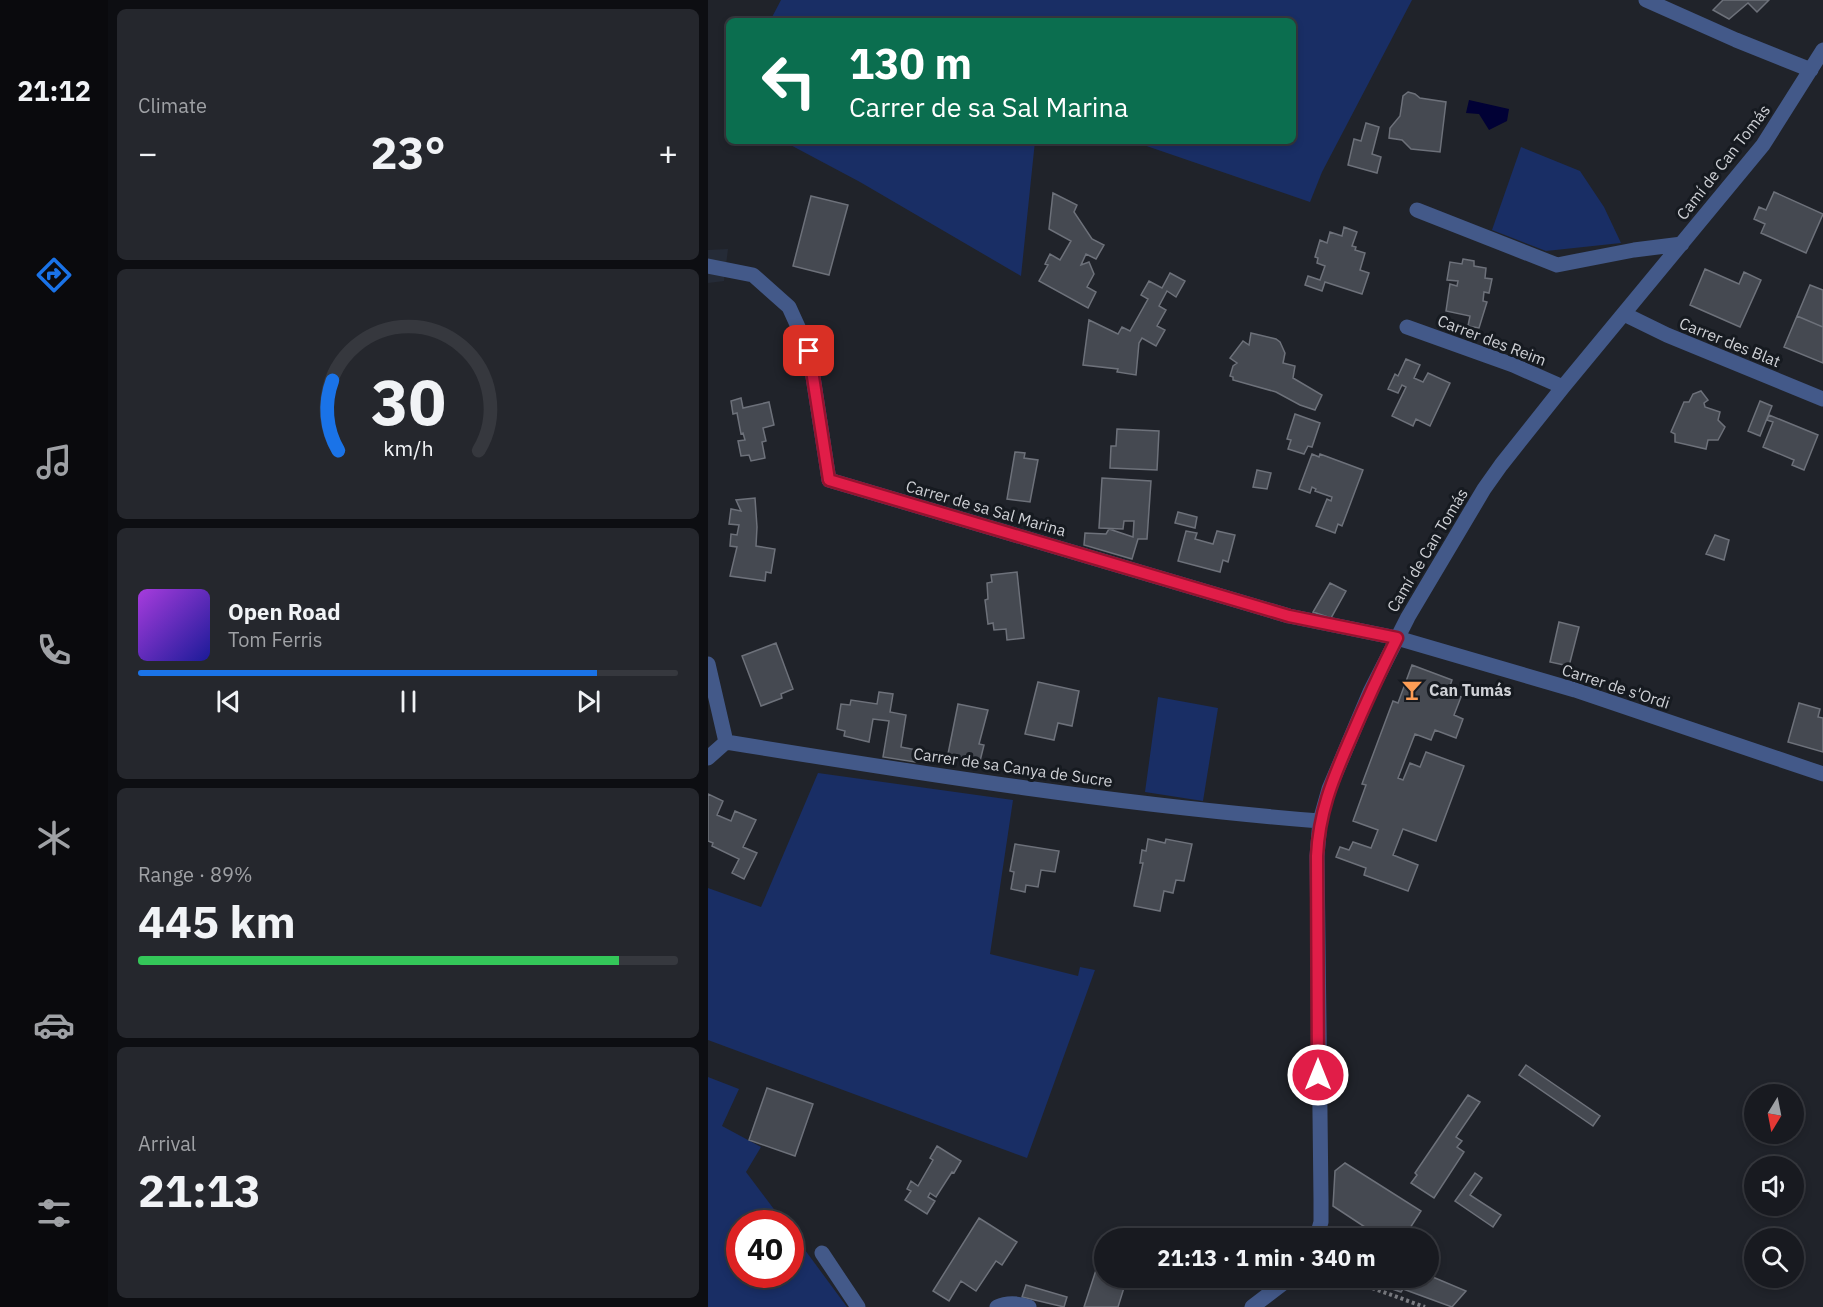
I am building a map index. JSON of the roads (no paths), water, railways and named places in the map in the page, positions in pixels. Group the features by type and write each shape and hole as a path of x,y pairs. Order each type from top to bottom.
{"street":[{"path":"1646,0 1736,40 1811,69"},
{"name":"Camí de Can Tomás","path":"1319,1228 1321,1199 1317,856 1320,822 1329,789 1370,692 1397,638 1501,465 1763,145 1823,50"},
{"path":"1417,210 1557,266 1635,250 1682,244"},
{"name":"Carrer de sa Sal Marina","path":"708,266 753,275 789,307 809,351 829,480 1289,616 1397,638"},
{"name":"Carrer des Blat","path":"1624,314 1667,335 1823,399"},
{"name":"Carrer des Reim","path":"1407,327 1503,361 1563,387"},
{"name":"Carrer de s'Ordi","path":"1397,638 1575,690 1823,774"},
{"path":"708,664 726,742 708,758"},
{"name":"Carrer de sa Canya de Sucre","path":"726,742 947,777 1230,814 1320,822"},
{"path":"822,1253 858,1307"},
{"path":"1252,1307 1277,1288"},
{"path":"997,1307 1004,1304 1020,1304 1029,1307"}],"place":[{"name":"Can Tumás","path":"1412,690"}]}
